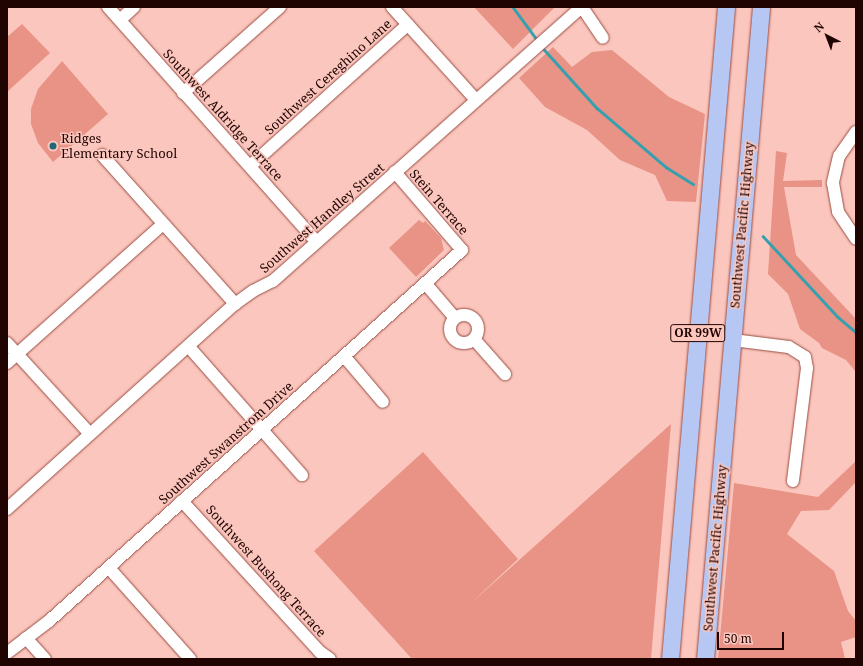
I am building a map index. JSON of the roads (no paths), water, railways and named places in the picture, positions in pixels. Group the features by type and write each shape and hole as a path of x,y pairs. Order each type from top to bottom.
{"highway":[{"name":"OR 99W","path":"670,659 726,7"},
{"name":"Southwest Pacific Highway","path":"705,659 760,7"}],"street":[{"name":"Southwest Aldridge Terrace","path":"108,7 317,242"},
{"path":"120,20 134,7"},
{"path":"183,93 280,7"},
{"path":"392,7 476,100"},
{"path":"582,7 603,38"},
{"name":"Southwest Handley Street","path":"7,509 189,348 235,304 253,291 273,281 582,7"},
{"name":"Southwest Cereghino Lane","path":"250,166 408,24"},
{"path":"856,132 839,156 833,183 838,212 856,239"},
{"path":"102,155 162,225 235,304"},
{"name":"Stein Terrace","path":"395,172 462,250"},
{"path":"7,363 162,225"},
{"name":"Southwest Swanstrom Drive","path":"7,653 108,568 462,250"},
{"path":"425,283 454,317"},
{"path":"465,314 475,319 479,325 474,338 470,342 461,343 452,335 450,330 454,317 465,314"},
{"path":"474,338 505,374"},
{"path":"733,340 789,347 805,356 807,368 793,481"},
{"path":"7,343 90,434"},
{"path":"189,348 302,475"},
{"path":"344,356 383,402"},
{"name":"Southwest Bushong Terrace","path":"182,501 320,652 330,659"},
{"path":"108,568 190,659"},
{"path":"26,638 45,659"}],"waterway":[{"path":"513,7 538,41"},
{"path":"542,47 597,108 666,167 693,184"},
{"path":"763,236 838,317 856,332"}],"place":[{"name":"Ridges Elementary School","path":"53,146"}]}
